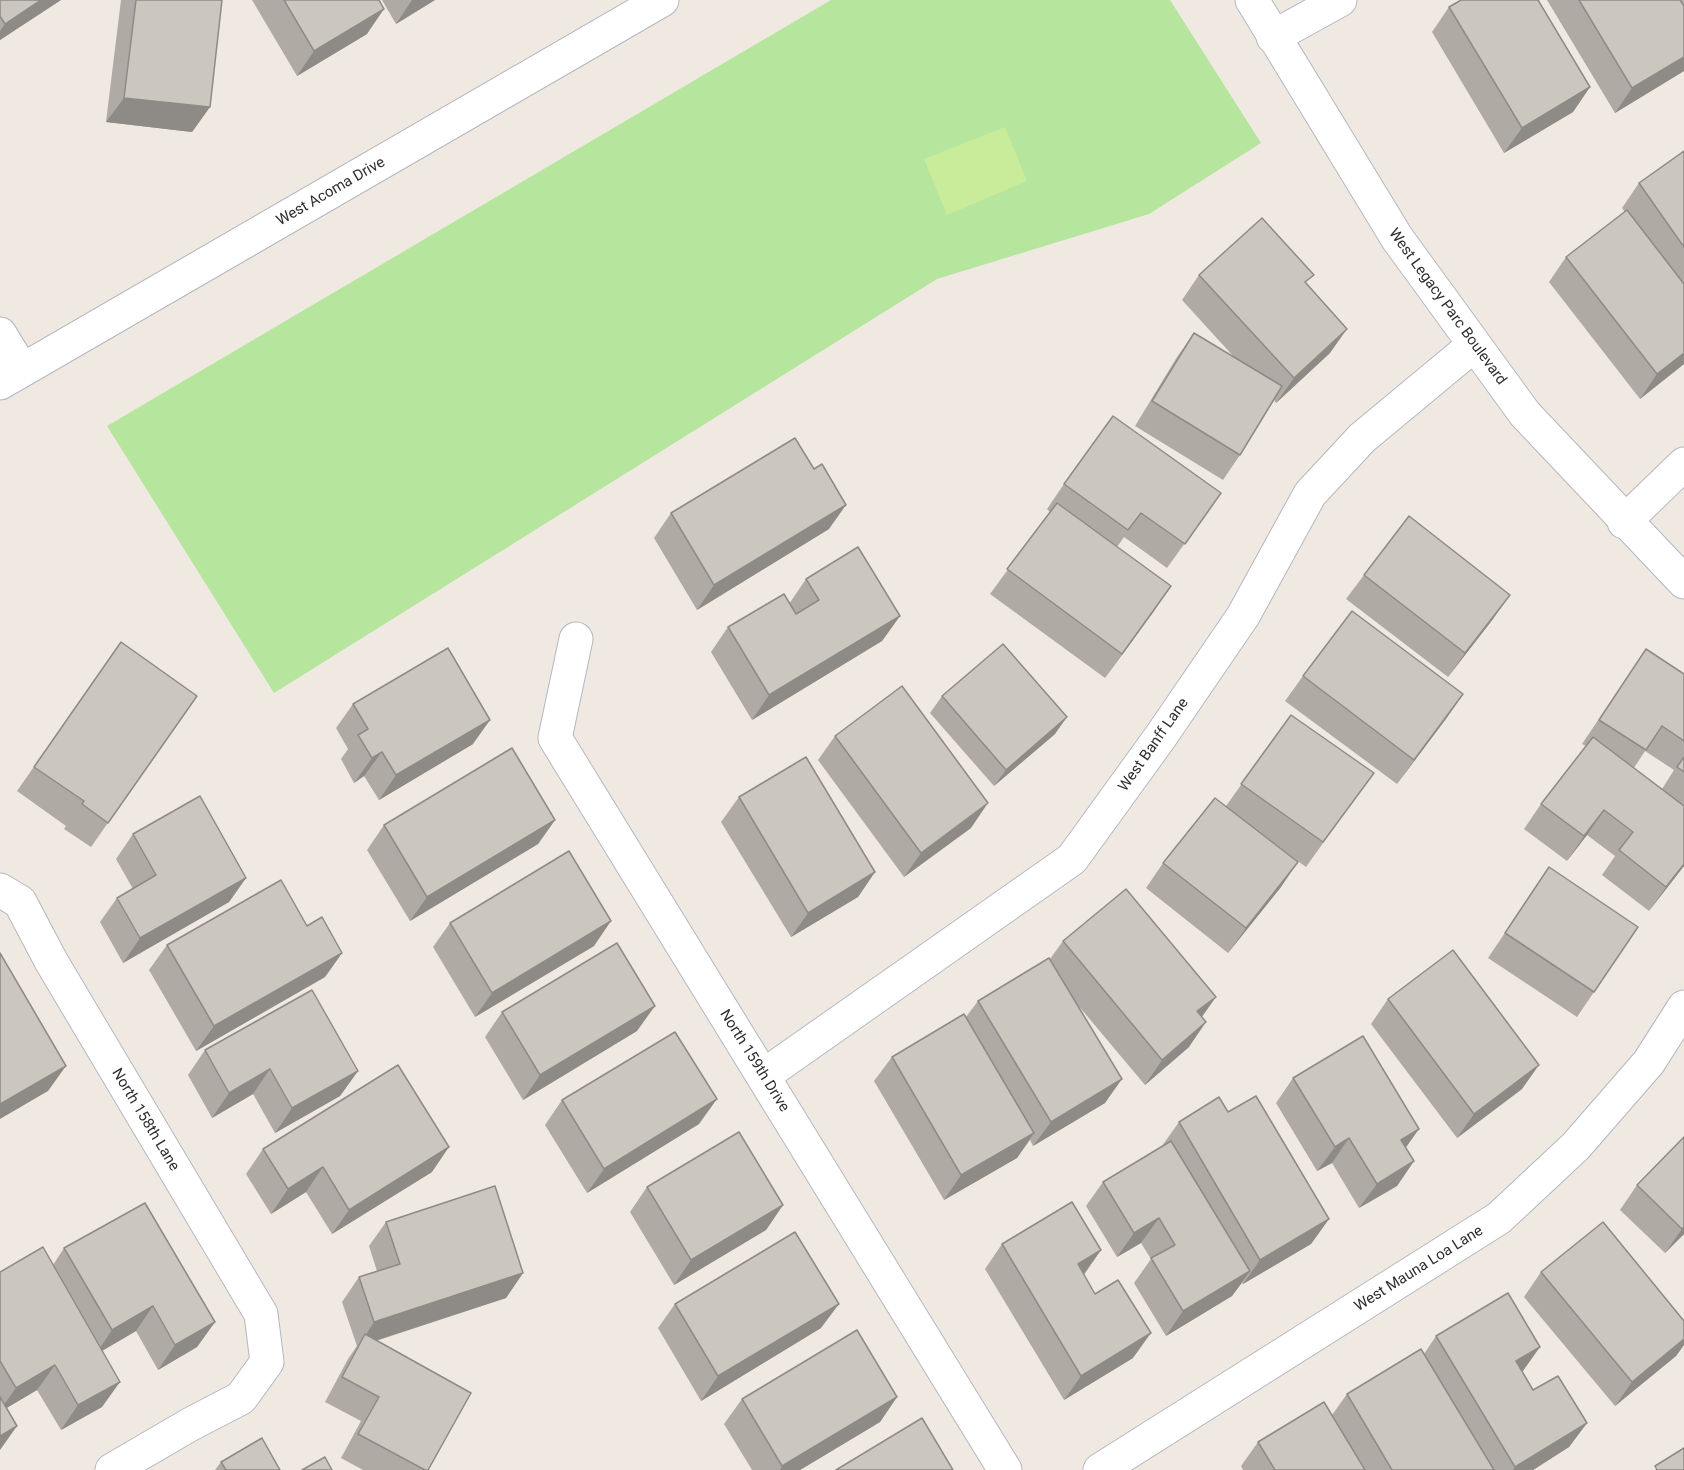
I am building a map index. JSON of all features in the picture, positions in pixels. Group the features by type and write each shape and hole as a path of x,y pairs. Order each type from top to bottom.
{"street":[{"name":"West Acoma Drive","path":"11,377 662,0"},
{"name":"West Legacy Parc Boulevard","path":"1252,0 1398,238 1525,414 1624,522 1684,582"},
{"path":"1273,37 1340,0"},
{"path":"0,334 11,377"},
{"name":"West Banff Lane","path":"763,1076 1072,859 1161,736 1243,616 1310,494 1362,438 1474,345"},
{"path":"1624,522 1684,465"},
{"name":"North 159th Drive","path":"576,639 555,738 1005,1470"},
{"name":"North 158th Lane","path":"0,890 20,902 57,971 261,1314 267,1362 241,1398 112,1470"},
{"name":"West Mauna Loa Lane","path":"1100,1470 1499,1218 1576,1146 1649,1062 1684,1007"}],"green space":[{"path":"831,0 1170,0 1261,143 1149,214 937,279 274,693 107,426"},
{"path":"1005,127 1027,181 947,215 924,159"}],"building":[{"path":"0,0 41,0 5,24 0,16"},
{"path":"136,0 222,0 210,107 124,98"},
{"path":"284,0 379,0 384,9 314,51"},
{"path":"1461,0 1538,0 1590,87 1522,128 1449,7"},
{"path":"1579,0 1680,0 1684,6 1684,57 1632,88"},
{"path":"1684,151 1684,247 1639,183"},
{"path":"1627,210 1684,284 1684,353 1657,374 1566,257"},
{"path":"1262,218 1314,275 1305,282 1347,329 1294,378 1199,275"},
{"path":"1194,333 1282,386 1240,455 1152,401"},
{"path":"1113,416 1221,493 1185,544 1141,513 1128,530 1064,484"},
{"path":"795,438 814,469 822,464 846,505 714,585 671,513"},
{"path":"1057,503 1171,586 1122,654 1007,569"},
{"path":"1409,516 1510,595 1465,653 1364,575"},
{"path":"858,547 900,616 769,695 728,627 784,594 796,614 819,600 806,579"},
{"path":"1352,611 1463,694 1414,760 1303,676"},
{"path":"121,642 197,696 108,823 82,804 84,801 34,767"},
{"path":"1003,644 1067,717 1006,770 942,696"},
{"path":"448,648 490,720 396,775 382,752 372,758 358,735 368,729 353,704"},
{"path":"1646,649 1684,674 1684,741 1662,726 1646,750 1599,720"},
{"path":"902,686 988,803 921,853 835,736"},
{"path":"1291,715 1374,773 1323,842 1241,784"},
{"path":"1593,737 1684,806 1684,864 1666,887 1619,850 1633,832 1604,810 1584,836 1541,804"},
{"path":"512,748 555,820 427,897 384,825"},
{"path":"806,757 875,872 808,913 739,797"},
{"path":"1684,757 1684,772 1677,767"},
{"path":"200,796 246,878 140,938 117,898 156,875 133,834"},
{"path":"1215,798 1298,862 1246,928 1163,863"},
{"path":"569,851 611,921 492,993 450,923"},
{"path":"1549,867 1638,927 1594,992 1505,933"},
{"path":"281,880 307,926 322,917 342,953 214,1026 167,945"},
{"path":"1126,889 1216,997 1197,1011 1206,1022 1162,1060 1063,941"},
{"path":"617,943 655,1006 540,1075 502,1012"},
{"path":"1453,950 1539,1065 1474,1114 1388,999"},
{"path":"0,953 66,1066 0,1104"},
{"path":"1049,958 1122,1079 1051,1122 978,1001"},
{"path":"312,990 358,1071 292,1108 270,1069 229,1093 205,1050"},
{"path":"964,1014 1034,1133 961,1175 892,1057"},
{"path":"675,1032 717,1099 604,1169 562,1100"},
{"path":"1363,1036 1419,1129 1401,1140 1414,1161 1377,1184 1349,1138 1335,1147 1293,1078"},
{"path":"398,1065 449,1147 349,1210 323,1167 288,1189 263,1149"},
{"path":"1256,1096 1329,1219 1260,1260 1179,1122 1219,1097 1228,1112"},
{"path":"739,1132 783,1205 691,1260 647,1187"},
{"path":"1684,1137 1684,1227 1682,1229 1637,1185"},
{"path":"1171,1141 1250,1271 1183,1311 1151,1258 1175,1245 1159,1218 1134,1233 1103,1182"},
{"path":"495,1186 523,1273 374,1322 359,1277 400,1264 386,1222"},
{"path":"1072,1202 1101,1250 1078,1264 1095,1294 1118,1280 1151,1333 1081,1376 1002,1244"},
{"path":"145,1203 215,1322 175,1345 153,1306 112,1330 64,1248"},
{"path":"1603,1222 1684,1321 1684,1339 1632,1382 1541,1272"},
{"path":"795,1232 839,1304 718,1376 675,1304"},
{"path":"43,1247 120,1382 78,1405 55,1365 16,1388 0,1361 0,1272"},
{"path":"1508,1293 1540,1347 1516,1361 1533,1390 1558,1376 1587,1423 1515,1467 1436,1336"},
{"path":"857,1330 897,1397 782,1466 742,1399"},
{"path":"365,1334 471,1393 428,1470 358,1434 379,1397 342,1377"},
{"path":"1421,1349 1494,1470 1392,1470 1347,1394"},
{"path":"0,1397 17,1426 0,1436"},
{"path":"1324,1402 1365,1470 1275,1470 1258,1442"},
{"path":"922,1418 953,1470 836,1470"},
{"path":"262,1438 280,1470 226,1470 221,1462"},
{"path":"1684,1448 1684,1470 1657,1470 1655,1466"},
{"path":"325,1457 332,1470 302,1470"}]}
